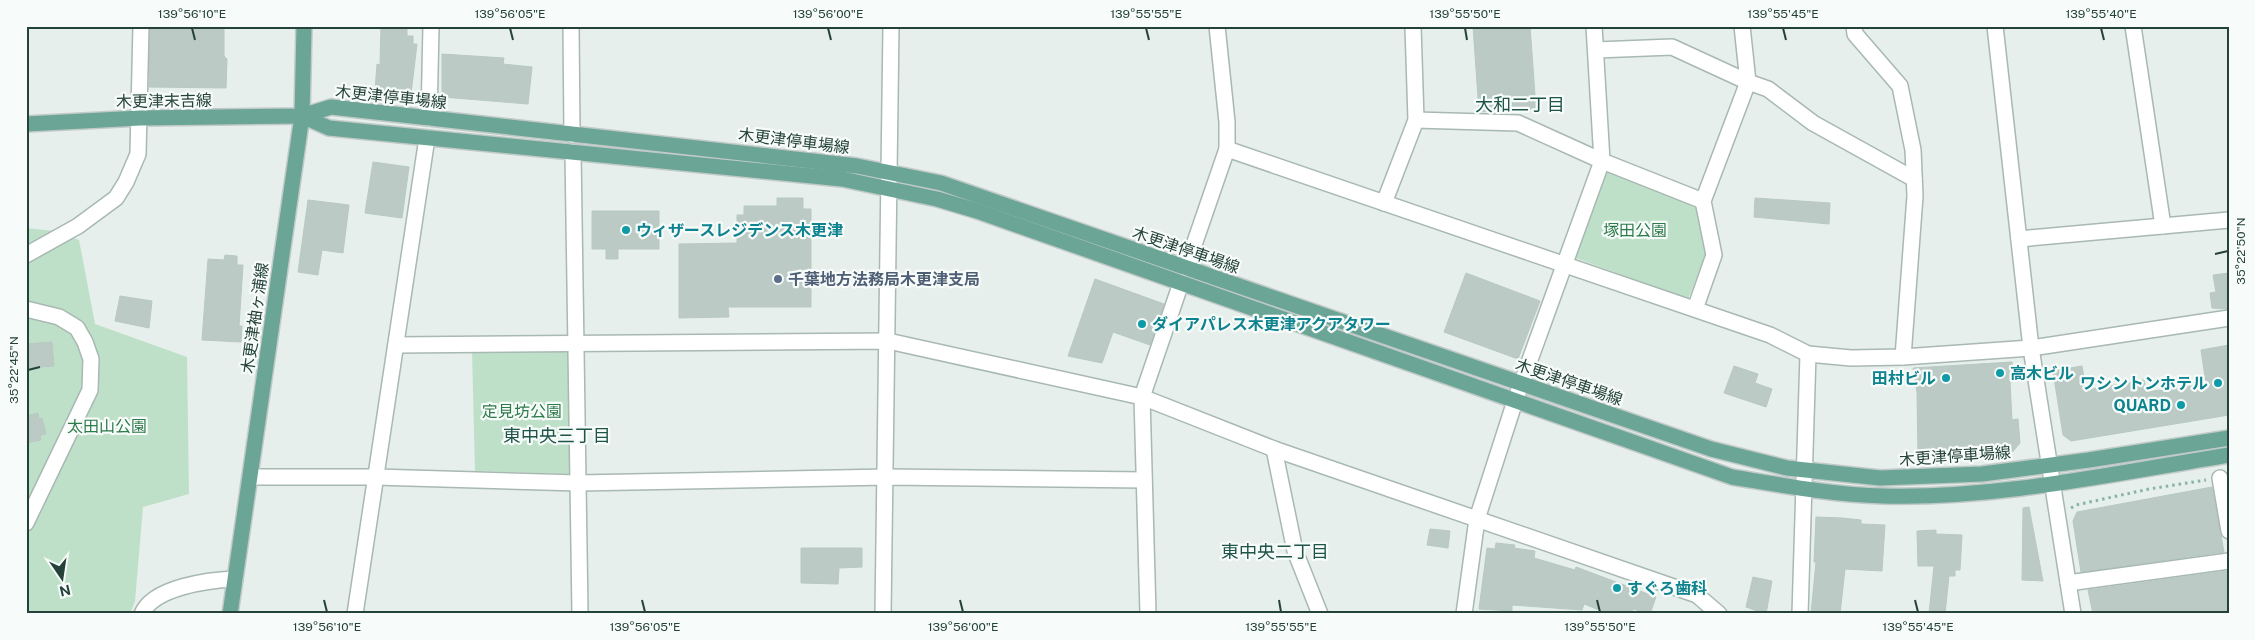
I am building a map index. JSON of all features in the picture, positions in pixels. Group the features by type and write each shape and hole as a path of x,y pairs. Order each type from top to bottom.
{"main road":[{"name":"木更津袖ヶ浦線","path":"230,614 302,116 304,26"},
{"name":"木更津停車場線","path":"302,116 331,107 838,163 941,184 1515,400 1732,477 1804,488 1882,496 1984,493 2229,454"},
{"name":"木更津末吉線","path":"26,124 140,118 302,116"},
{"name":"木更津停車場線","path":"302,116 329,128 842,179 937,199 1184,275 1521,384 1746,460 1803,470 1880,478 1982,474 2229,438"}],"street":[{"path":"26,255 78,226 116,198 126,182 138,154 141,26"},
{"path":"429,118 430,26"},
{"path":"571,26 572,135"},
{"path":"883,614 887,477 888,173 891,26"},
{"path":"1148,614 1142,398 1228,149 1228,122 1217,26"},
{"path":"1384,203 1416,120 1413,26"},
{"path":"1464,614 1477,519 1515,400 1602,160 1594,26"},
{"path":"1695,309 1714,255 1703,201 1748,82 1742,26"},
{"path":"1854,26 1855,34 1900,86 1913,150 1914,179 1903,357"},
{"path":"1995,26 2031,348 2073,614"},
{"path":"2133,26 2163,226"},
{"path":"1596,50 1672,46 1748,82 1768,89 1813,123 1914,179"},
{"path":"1416,120 1518,123 1703,201"},
{"path":"355,614 427,138"},
{"path":"1228,149 1770,335 1808,354 1851,358 1903,357 2031,348 2229,318"},
{"path":"573,152 580,614"},
{"path":"2019,239 2229,220"},
{"path":"26,309 59,317 77,328 85,342 90,359 90,390 26,523"},
{"path":"396,345 888,341 1142,398 1274,449 1697,595 1719,614"},
{"path":"1800,614 1808,354"},
{"path":"1274,449 1295,552 1320,614"},
{"path":"250,477 376,477 578,483 887,477 1144,480"},
{"path":"2220,478 2229,531"},
{"path":"2068,583 2229,561"},
{"path":"142,614 145,607 156,597 180,588 218,579 235,579"},
{"path":"1314,614 1325,614"}],"path":[{"path":"2069,509 2076,505 2149,489 2220,478"}],"green space":[{"name":"塚田公園","path":"1605,166 1697,206 1706,255 1688,299 1573,257"},
{"name":"太田山公園","path":"26,228 55,231 79,240 95,324 187,357 189,494 143,507 135,601 130,614 26,614"},
{"name":"定見坊公園","path":"570,347 572,474 475,471 472,350"}],"building":[{"path":"150,26 224,26 224,56 227,59 226,88 149,87"},
{"path":"381,26 407,28 407,36 413,36 413,44 417,44 411,94 375,91 377,64 380,65"},
{"path":"1473,26 1530,26 1536,109 1479,112"},
{"path":"442,54 504,58 503,64 532,67 528,104 442,97"},
{"path":"373,162 409,167 402,218 365,213"},
{"name":"千葉地方法務局木更津支局","path":"777,198 803,198 803,209 811,209 811,307 728,307 729,317 679,318 679,244 737,243 737,215 744,215 744,206 777,206"},
{"path":"1755,198 1830,203 1829,224 1754,217"},
{"path":"308,200 349,205 343,253 322,250 318,275 298,272"},
{"name":"ウィザースレジデンス木更津","path":"592,211 659,211 659,249 618,249 618,259 606,259 606,249 592,249"},
{"path":"225,255 237,256 237,265 243,265 239,326 242,326 241,342 202,340 208,259 224,260"},
{"path":"1466,273 1540,301 1518,359 1444,332"},
{"path":"2229,273 2229,309 2212,308 2210,293 2216,292 2213,275"},
{"name":"ダイアパレス木更津アクアタワー","path":"1095,279 1164,304 1150,345 1113,332 1102,363 1068,356"},
{"path":"120,296 152,301 149,328 115,321"},
{"path":"52,342 54,366 26,368 26,344"},
{"path":"2229,345 2229,415 2071,441 2063,435 2053,371 2082,366 2086,390 2144,380 2146,392 2206,384 2201,350"},
{"path":"2012,362 2013,382 2010,382 2012,420 2018,419 2020,443 2009,456 1918,456 1917,392 1913,368"},
{"path":"1734,366 1758,374 1755,383 1772,389 1766,407 1724,393"},
{"path":"38,413 39,419 42,418 46,434 40,435 41,440 26,443 26,416"},
{"path":"2212,487 2224,552 2081,572 2073,521 2077,512"},
{"path":"2029,507 2043,581 2022,580 2023,508"},
{"path":"1816,517 1861,520 1861,524 1885,525 1882,571 1845,569 1840,614 1811,614 1816,562 1814,562"},
{"path":"1430,529 1450,531 1448,548 1427,545"},
{"path":"1936,530 1936,534 1962,535 1960,570 1955,570 1955,576 1949,576 1945,614 1929,614 1934,566 1918,566 1917,531"},
{"path":"1496,543 1515,545 1514,548 1535,551 1534,558 1575,570 1576,567 1656,597 1650,614 1633,609 1632,614 1609,614 1584,604 1582,610 1512,605 1512,611 1479,609 1487,548 1495,549"},
{"path":"801,548 862,548 862,567 839,568 838,584 801,583"},
{"path":"2227,571 2229,614 2093,614 2088,590"},
{"path":"1753,577 1772,581 1766,614 1746,607"}],"place":[{"name":"ウィザースレジデンス木更津","path":"626,230"},
{"name":"千葉地方法務局木更津支局","path":"778,279"},
{"name":"ダイアパレス木更津アクアタワー","path":"1142,324"},
{"name":"高木ビル","path":"2000,373"},
{"name":"田村ビル","path":"1946,378"},
{"name":"ワシントンホテル","path":"2218,383"},
{"name":"QUARD","path":"2181,405"},
{"name":"すぐろ歯科","path":"1617,588"}],"district":[{"name":"大和二丁目","path":"1520,104"},
{"name":"東中央三丁目","path":"557,435"},
{"name":"東中央二丁目","path":"1275,551"}]}
